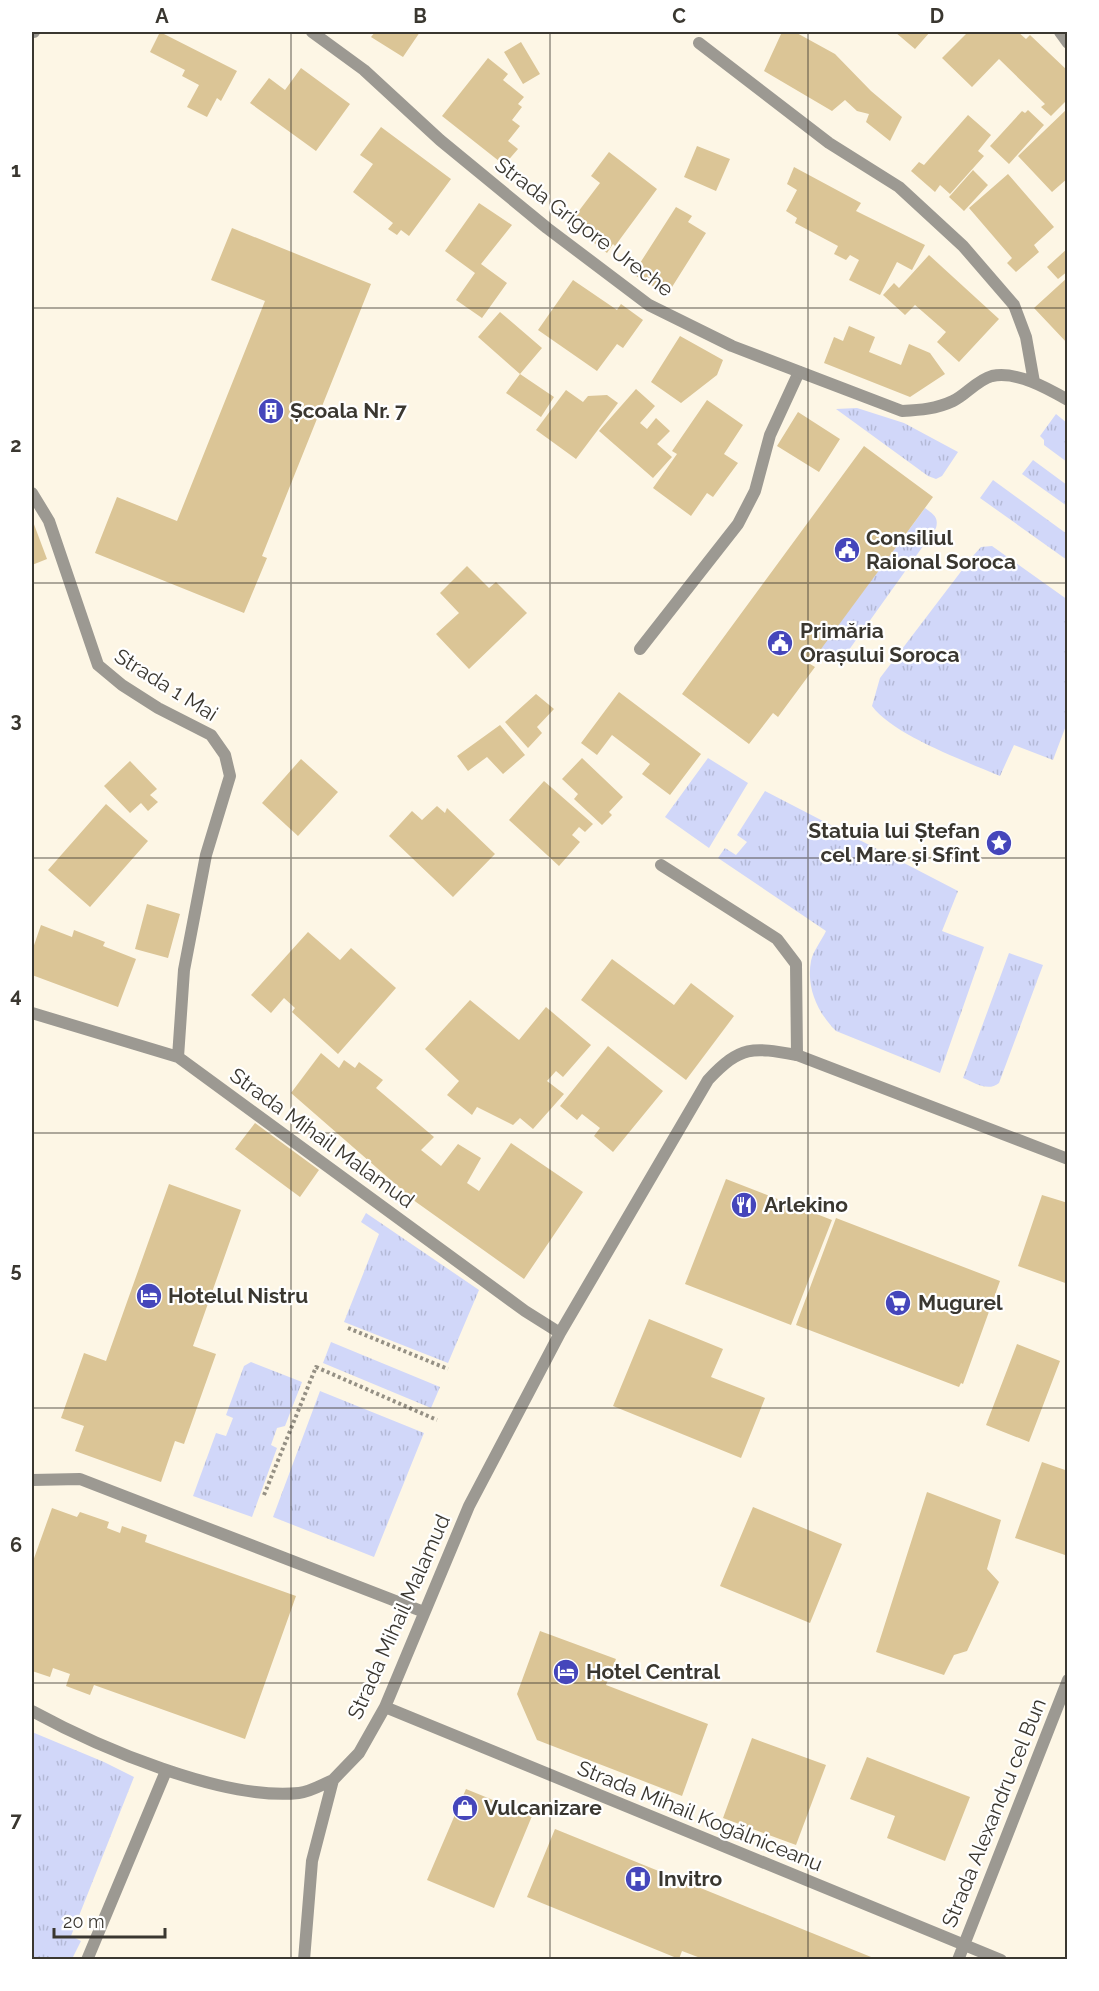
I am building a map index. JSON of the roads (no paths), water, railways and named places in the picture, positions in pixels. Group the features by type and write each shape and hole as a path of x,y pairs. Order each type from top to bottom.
{"street":[{"name":"Strada Grigore Ureche","path":"312,32 364,70 440,140 547,228 649,305 732,346 902,411 930,409 954,401 992,376 1010,376 1034,382 1068,400"},
{"path":"1060,32 1068,43"},
{"path":"699,44 829,143 899,187 963,246 1014,305 1026,337 1034,382"},
{"path":"640,649 738,524 755,491 770,435 798,372"},
{"name":"Strada 1 Mai","path":"32,494 49,521 98,665 122,685 158,708 212,735 225,755 230,776 206,855 186,958 178,1057"},
{"path":"662,865 777,939 796,964 797,1055 1068,1159"},
{"name":"Strada Mihail Malamud","path":"32,1013 178,1057 525,1311 560,1333"},
{"name":"Strada Mihail Malamud","path":"304,1959 312,1861 333,1780 359,1753 385,1707 469,1506 560,1333 708,1080 726,1061 738,1054 759,1048 797,1055"},
{"path":"32,1479 80,1479 424,1612"},
{"name":"Strada Alexandru cel Bun","path":"957,1959 1068,1680"},
{"name":"Strada Mihail Kogălniceanu","path":"385,1707 963,1946 1001,1959"},
{"path":"32,1711 58,1726 166,1771 233,1787 267,1793 301,1793 333,1780"},
{"path":"87,1959 166,1771"}],"place":[{"name":"Școala Nr. 7","path":"271,411"},
{"name":"Consiliul Raional Soroca","path":"847,550"},
{"name":"Primăria Orașului Soroca","path":"780,643"},
{"name":"Statuia lui Ștefan cel Mare și Sfînt","path":"999,843"},
{"name":"Arlekino","path":"744,1205"},
{"name":"Hotelul Nistru","path":"149,1296"},
{"name":"Mugurel","path":"898,1303"},
{"name":"Hotel Central","path":"566,1672"},
{"name":"Vulcanizare","path":"465,1808"},
{"name":"Invitro","path":"638,1879"}]}
